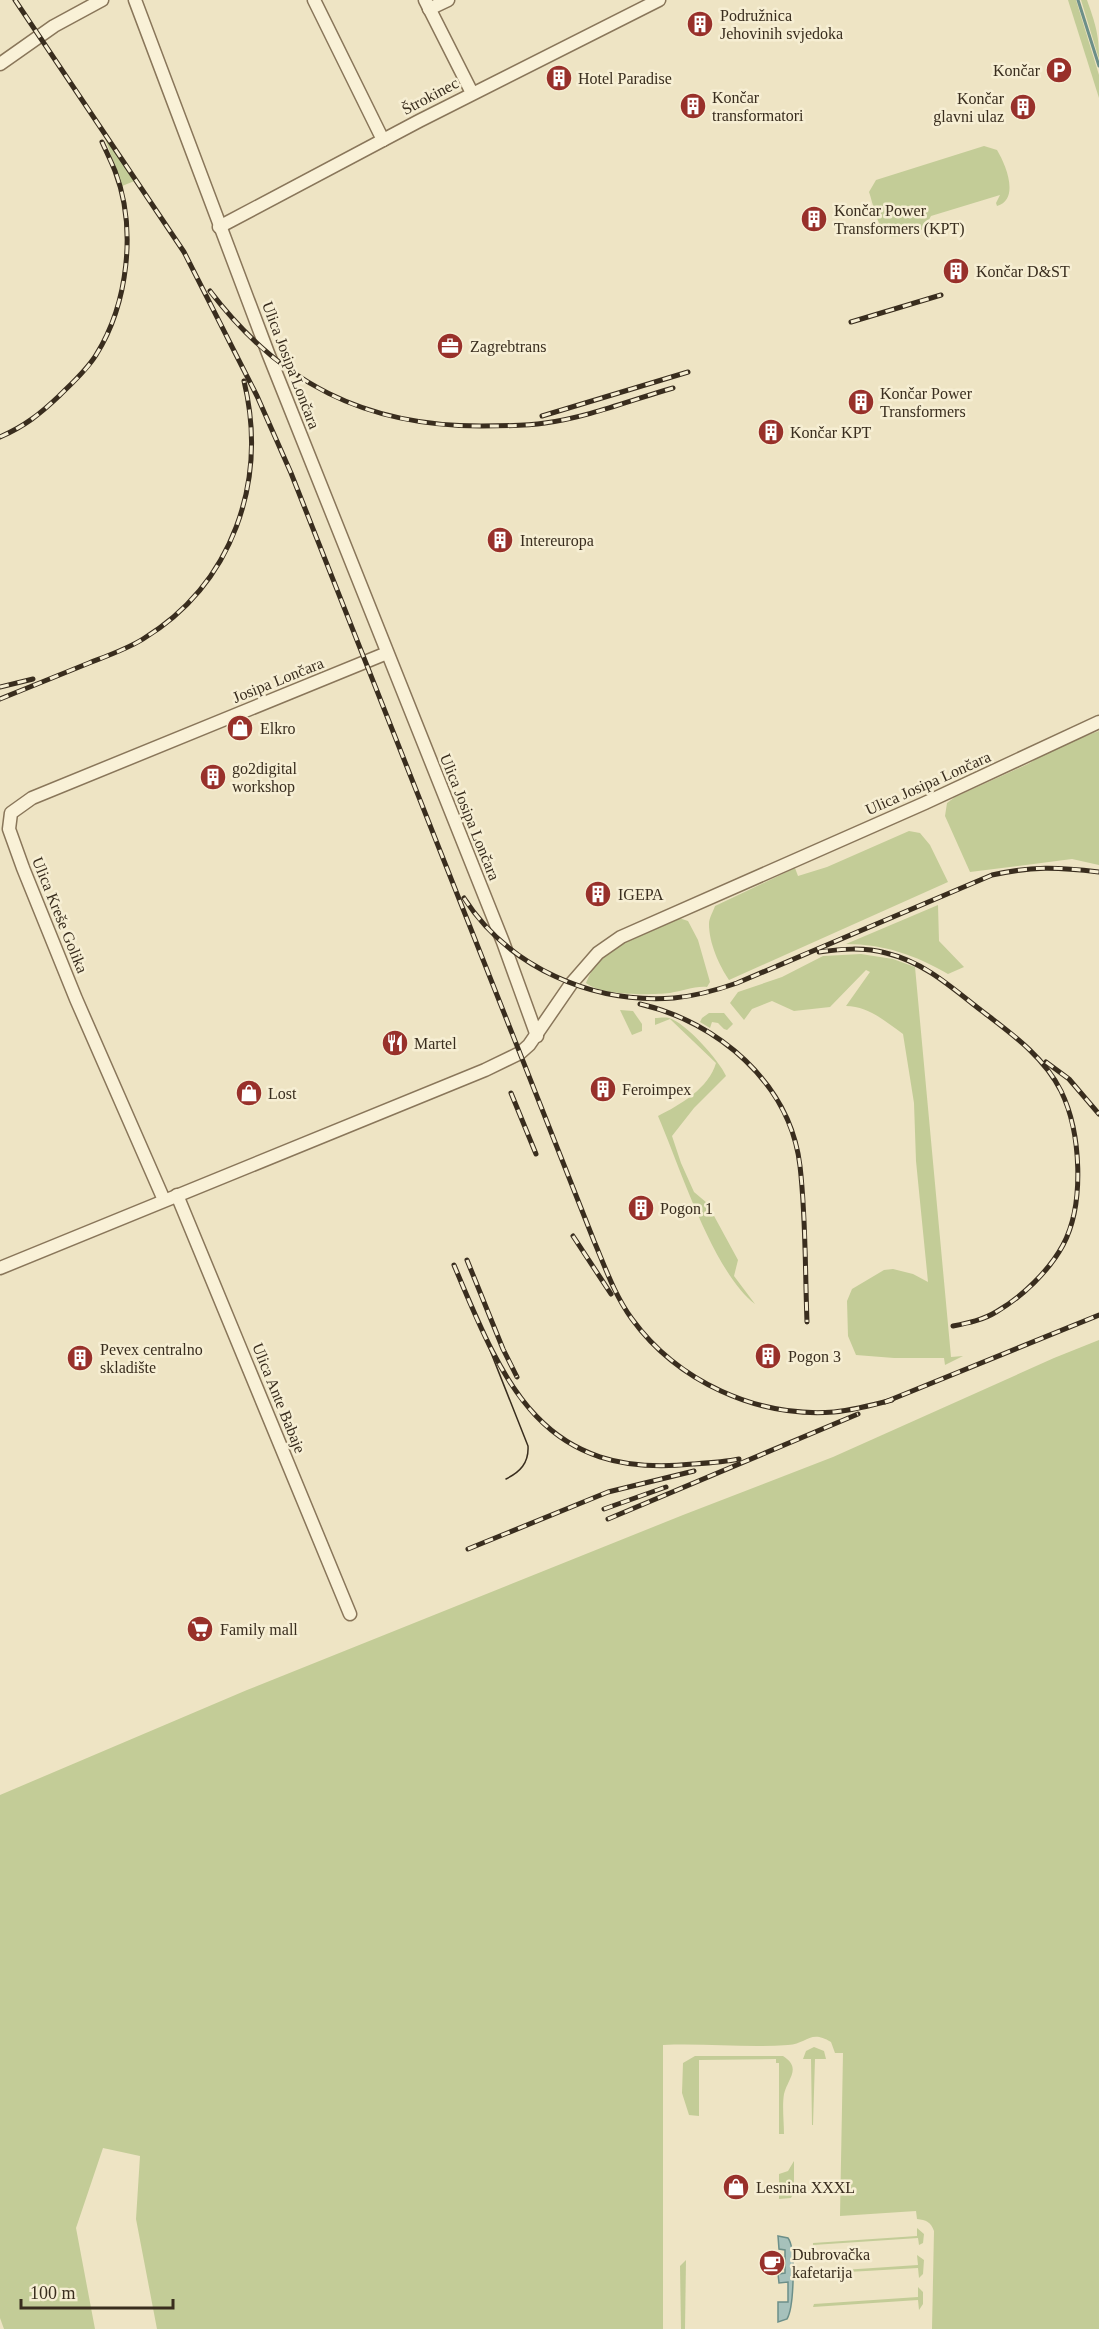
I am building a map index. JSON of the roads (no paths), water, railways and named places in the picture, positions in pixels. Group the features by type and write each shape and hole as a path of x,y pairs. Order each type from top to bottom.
{"street":[{"path":"0,64 54,26 102,0"},
{"name":"Ulica Josipa Lončara","path":"135,0 219,227 503,942 537,1036"},
{"path":"315,0 383,140"},
{"path":"448,0 427,4 472,93"},
{"path":"628,0 634,12"},
{"name":"Štrokinec","path":"219,227 472,93 659,0"},
{"name":"Josipa Lončara","path":"183,737 387,653"},
{"name":"Ulica Josipa Lončara","path":"537,1036 571,984 598,954 621,937 935,798 1099,722"},
{"name":"Ulica Kreše Golika","path":"164,1200 76,999 9,829 11,813 32,798 183,737"},
{"path":"0,1268 485,1070 520,1053 537,1036"},
{"name":"Ulica Ante Babaje","path":"177,1195 350,1614"}],"water":[{"path":"778,2236 788,2238 791,2244 793,2278 787,2319 778,2322 778,2302 788,2302 788,2282 779,2283 778,2274 785,2273 785,2250 779,2249"}],"waterway":[{"path":"1078,0 1099,66"}],"tram line":[{"path":"484,1335 528,1446 523,1466 506,1479"}],"railway":[{"path":"15,0 184,252 257,396 291,473 594,1241 620,1301 650,1341 672,1361 695,1377 748,1402 776,1409 834,1412 892,1400"},
{"path":"0,437 39,414 83,372 96,355 116,313 126,265 126,217 115,171 102,142"},
{"path":"210,291 237,324 296,375 363,408 400,418 439,424 481,426 537,424 594,412 673,388"},
{"path":"851,322 941,295"},
{"path":"542,416 688,372"},
{"path":"0,699 137,643 174,616 200,590 221,560 236,527 246,492 251,456 250,419 244,381"},
{"path":"0,687 33,679"},
{"path":"464,898 483,923 504,944 529,962 556,976 613,995 674,998 737,983 992,875 1045,868 1099,872"},
{"path":"819,952 852,949 878,951 924,968 957,991 1035,1055 1054,1078 1068,1108 1073,1127 1078,1168 1075,1209 1063,1245 1043,1274 1015,1299 986,1317 953,1326"},
{"path":"640,1004 696,1025 722,1041 746,1061 766,1083 782,1108 793,1136 800,1166 807,1322"},
{"path":"1046,1062 1069,1079 1099,1114"},
{"path":"511,1093 536,1154"},
{"path":"573,1236 611,1294"},
{"path":"467,1260 503,1349 517,1377"},
{"path":"454,1265 491,1349 512,1385 536,1416 564,1440 599,1457 641,1465 693,1464 739,1459"},
{"path":"885,1402 1099,1315"},
{"path":"608,1519 858,1414"},
{"path":"468,1549 608,1492 694,1471"},
{"path":"604,1509 666,1487"}],"place":[{"name":"Podružnica Jehovinih svjedoka","path":"700,24"},
{"name":"Končar","path":"1059,70"},
{"name":"Hotel Paradise","path":"559,78"},
{"name":"Končar transformatori","path":"693,106"},
{"name":"Končar glavni ulaz","path":"1023,107"},
{"name":"Končar Power Transformers (KPT)","path":"814,219"},
{"name":"Končar D&ST","path":"956,271"},
{"name":"Zagrebtrans","path":"450,346"},
{"name":"Končar Power Transformers","path":"861,402"},
{"name":"Končar KPT","path":"771,432"},
{"name":"Intereuropa","path":"500,540"},
{"name":"Elkro","path":"240,728"},
{"name":"go2digital workshop","path":"213,777"},
{"name":"IGEPA","path":"598,894"},
{"name":"Martel","path":"395,1043"},
{"name":"Feroimpex","path":"603,1089"},
{"name":"Lost","path":"249,1093"},
{"name":"Pogon 1","path":"641,1208"},
{"name":"Pogon 3","path":"768,1356"},
{"name":"Pevex centralno skladište","path":"80,1358"},
{"name":"Family mall","path":"200,1629"},
{"name":"Lesnina XXXL","path":"736,2187"},
{"name":"Dubrovačka kafetarija","path":"772,2263"}]}
